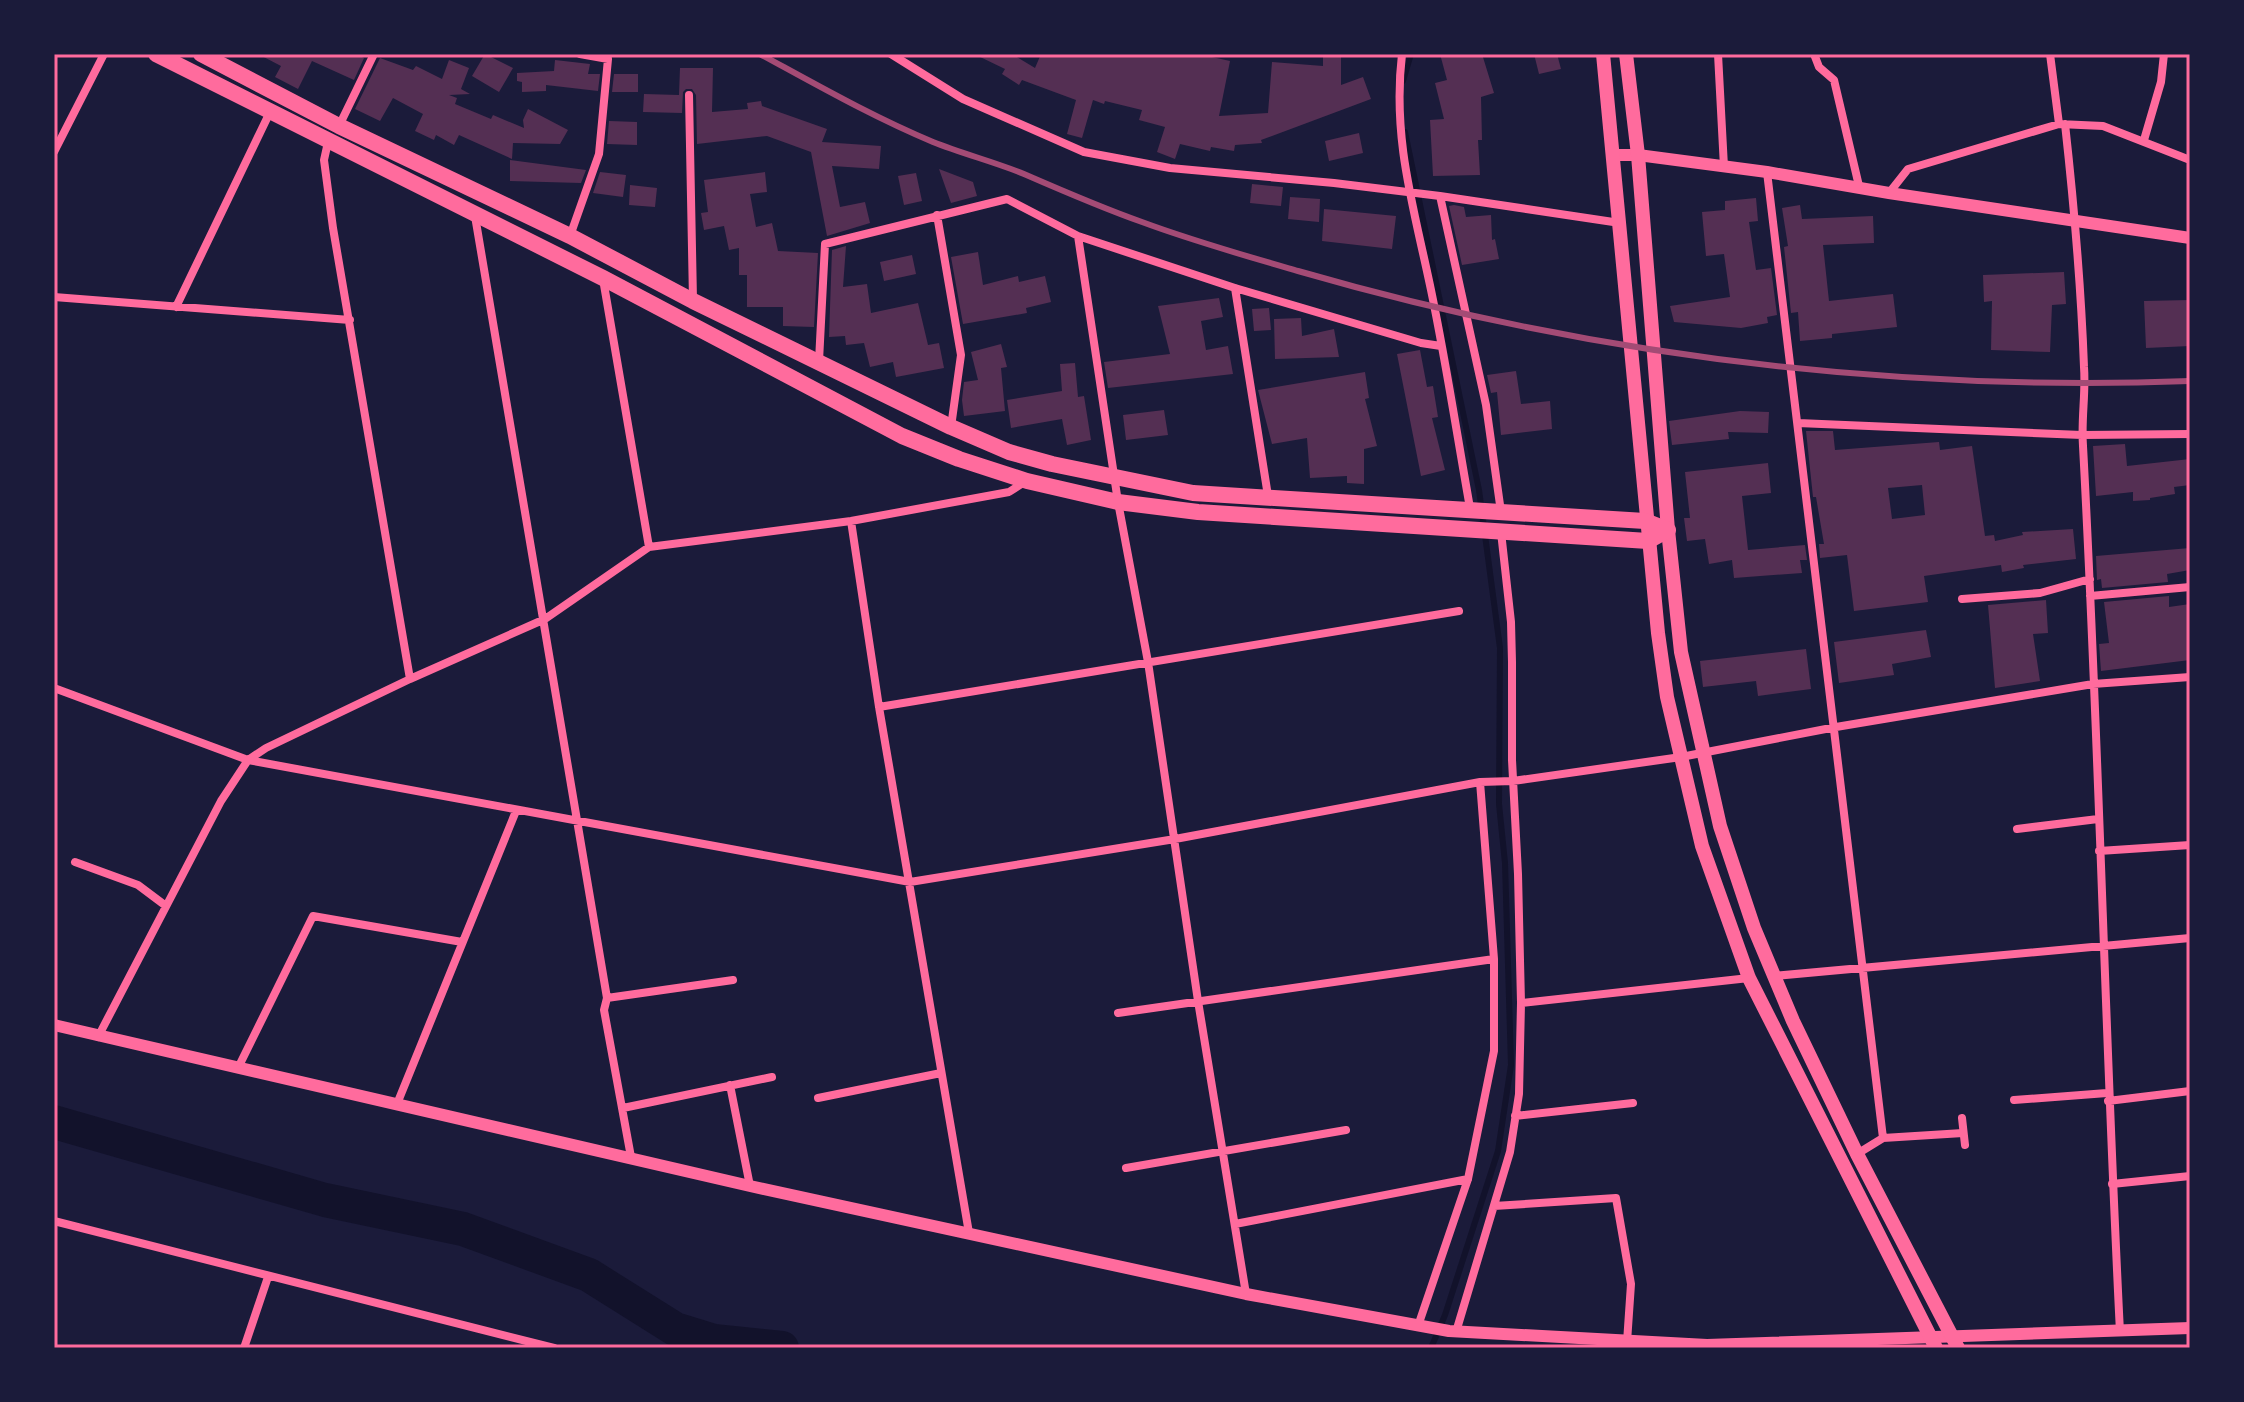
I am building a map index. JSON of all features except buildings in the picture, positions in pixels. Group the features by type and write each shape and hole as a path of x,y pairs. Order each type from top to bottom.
{"main road":[{"path":"156,54 603,278 902,436 1027,481 1118,502 1198,512 1648,541 1668,530"},
{"path":"201,54 339,126 570,236 693,301 951,427 1009,452 1193,493 1645,521 1668,530"},
{"path":"1603,54 1645,521 1667,697 1702,846 1749,978 1933,1343"},
{"path":"1626,54 1638,155 1668,530 1681,652 1720,826 1773,976 1857,1154 1955,1343"}],"street":[{"path":"54,152 104,54"},
{"path":"339,126 374,54"},
{"path":"570,236 599,154 608,59 580,54"},
{"path":"891,54 963,99 1084,152 1170,168 1334,183 1620,223"},
{"path":"1402,54 1398,89 1399,131 1470,508"},
{"path":"1718,54 1724,167"},
{"path":"1814,54 1819,67 1834,80 1859,186"},
{"path":"2050,54 2076,220 2085,370 2082,435 2120,1332"},
{"path":"2144,140 2161,82 2164,54"},
{"path":"689,95 693,301"},
{"path":"176,307 270,112"},
{"path":"1889,193 1908,169 2062,124 2103,126 2190,160"},
{"path":"328,142 324,160 410,679"},
{"path":"1614,155 1638,155 1767,172 2190,238"},
{"path":"1767,172 1883,1138"},
{"path":"1440,196 1486,405 1501,513"},
{"path":"819,361 825,244 1007,199 1078,236 1235,288 1421,343 1441,346"},
{"path":"475,214 545,619 607,998 604,1010 631,1157"},
{"path":"937,215 961,355 951,427"},
{"path":"1078,236 1246,1294"},
{"path":"603,278 649,547"},
{"path":"1235,288 1268,496"},
{"path":"54,297 350,320"},
{"path":"1798,423 2082,435 2190,434"},
{"path":"98,1037 221,801 248,760 266,748 545,619 649,547 851,521 1009,492 1027,481"},
{"path":"851,521 879,707 969,1233"},
{"path":"1452,1332 1510,1152 1519,1094 1521,1003 1511,622 1501,532"},
{"path":"1962,599 2040,593 2090,579"},
{"path":"2090,596 2190,587"},
{"path":"879,707 1459,611"},
{"path":"54,688 248,760 910,882 1175,839 1480,782 1513,781 1681,757 1836,727 2093,684 2190,677"},
{"path":"1424,1327 1468,1179 1494,1051 1494,959 1480,782"},
{"path":"397,1104 516,811"},
{"path":"2017,829 2098,819"},
{"path":"2099,851 2190,845"},
{"path":"75,862 138,885 166,906"},
{"path":"238,1068 313,916 462,942"},
{"path":"1773,976 2190,938"},
{"path":"1118,1013 1494,959"},
{"path":"1521,1003 1749,978"},
{"path":"607,998 733,980"},
{"path":"54,1025 750,1186 1246,1294 1452,1332 1707,1345 1955,1343 2190,1328"},
{"path":"818,1098 941,1073"},
{"path":"623,1108 772,1077"},
{"path":"730,1085 750,1186"},
{"path":"2014,1100 2190,1091"},
{"path":"1515,1116 1633,1103"},
{"path":"1962,1118 1965,1145"},
{"path":"1126,1168 1346,1130"},
{"path":"1857,1154 1883,1138 1963,1133"},
{"path":"2112,1184 2190,1176"},
{"path":"1235,1224 1468,1179"},
{"path":"1494,1206 1616,1198 1631,1284 1627,1342"},
{"path":"54,1221 554,1348"},
{"path":"244,1348 268,1277"}],"waterway":[{"path":"1403,81 1411,54"},
{"path":"1405,132 1479,490 1500,648 1499,804 1505,863 1511,1065 1498,1151 1445,1315 1431,1348"},
{"path":"54,1122 325,1200 463,1229 589,1275 675,1329 714,1341 782,1348"}],"railway":[{"path":"760,54 911,132 1112,211 1220,248 1407,300 1628,346 1740,362 1964,380 2077,383 2190,381"}]}
